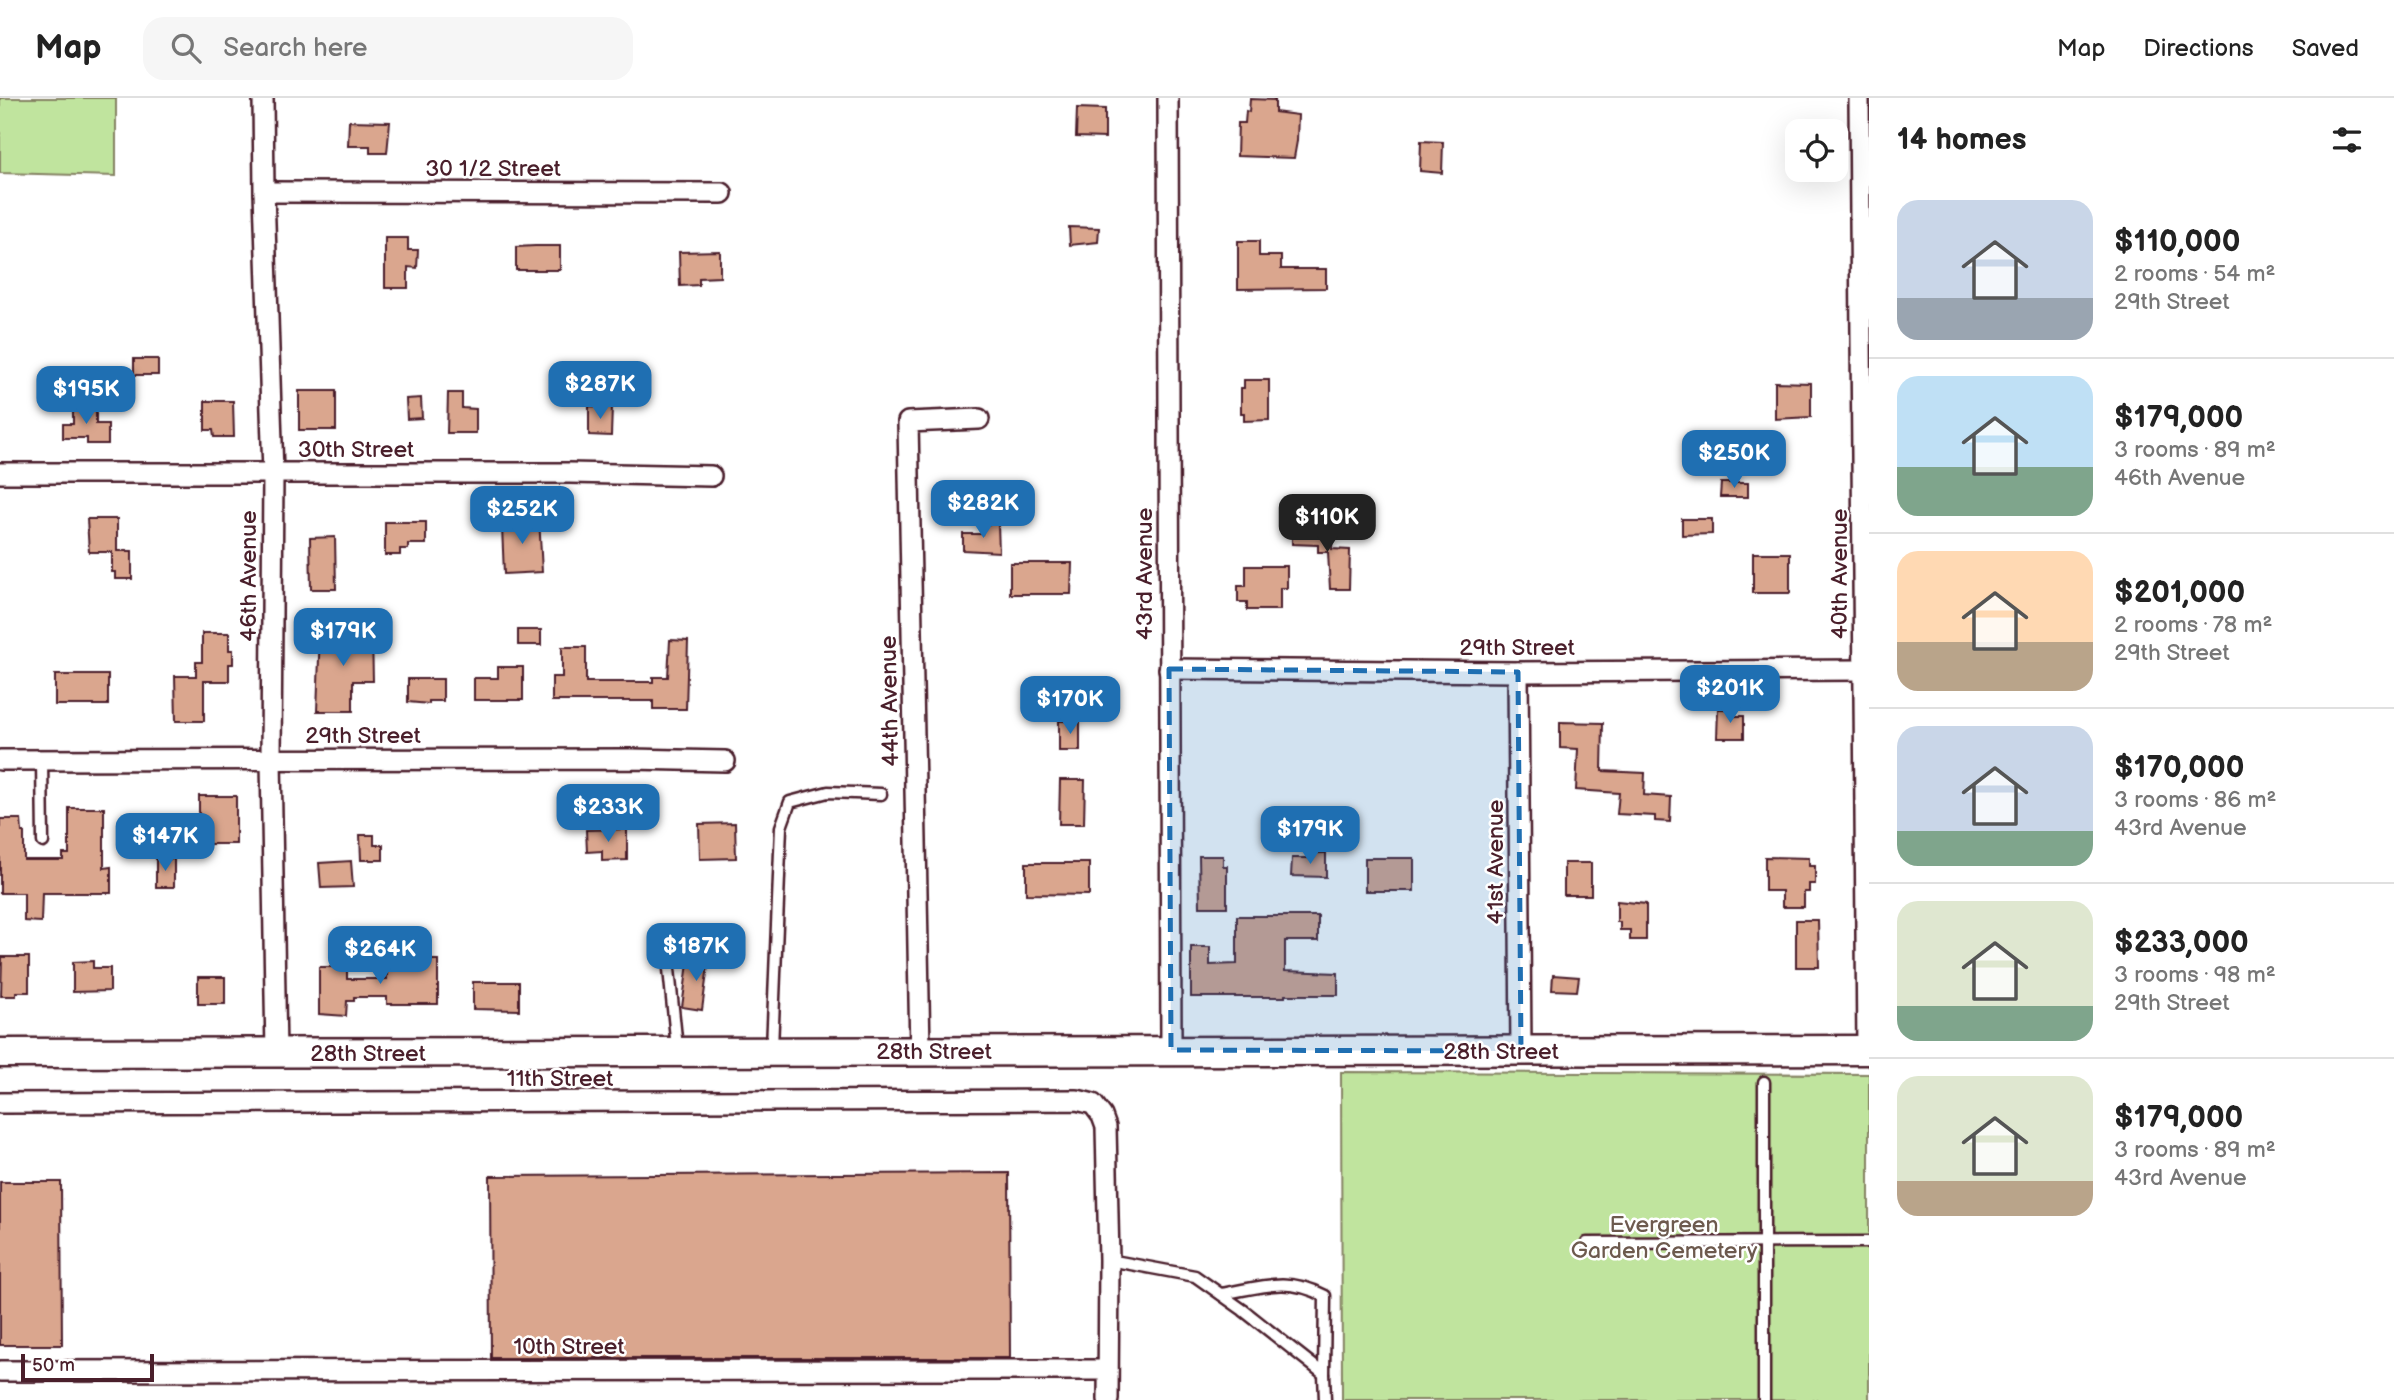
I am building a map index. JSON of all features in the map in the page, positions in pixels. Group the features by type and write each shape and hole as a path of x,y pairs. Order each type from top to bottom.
{"main road":[{"name":"28th Street","path":"0,1053 1868,1050"}],"street":[{"name":"46th Avenue","path":"263,98 273,474 271,759 276,1054"},
{"name":"43rd Avenue","path":"1168,98 1171,1050"},
{"name":"40th Avenue","path":"1859,98 1868,1050"},
{"name":"30 1/2 Street","path":"264,192 722,192"},
{"name":"44th Avenue","path":"920,1051 908,422 979,419"},
{"name":"30th Street","path":"0,473 569,473 711,476"},
{"name":"29th Street","path":"1169,669 1518,672 1864,670"},
{"name":"41st Avenue","path":"1518,672 1521,1051"},
{"name":"29th Street","path":"0,760 725,761"},
{"name":"11th Street","path":"0,1103 1077,1100 1093,1104 1106,1127 1109,1260"},
{"path":"1108,1400 1109,1260"},
{"name":"10th Street","path":"0,1371 1108,1370"}],"lane":[{"path":"42,760 43,842"},
{"path":"772,1052 781,827 790,802 828,792 881,794"},
{"path":"667,949 678,1052"},
{"path":"1764,1082 1764,1400"},
{"path":"1587,1243 1869,1242"},
{"path":"1109,1260 1195,1276 1324,1374"},
{"path":"1221,1294 1284,1283 1307,1287 1325,1296 1325,1400"}],"highlighted area":[{"path":"1169,669 1518,672 1521,1051 1171,1050"}],"green space":[{"path":"0,98 116,98 116,176 0,173"},
{"name":"Evergreen Garden Cemetery","path":"1341,1072 1869,1074 1869,1400 1342,1400"}],"building":[{"path":"1250,99 1275,100 1275,112 1298,115 1294,158 1237,156 1238,123 1245,123"},
{"path":"1077,108 1105,109 1105,138 1076,137"},
{"path":"349,121 390,122 387,153 370,153 370,146 348,146"},
{"path":"1421,141 1443,142 1442,173 1420,171"},
{"path":"1069,227 1099,228 1098,242 1070,245"},
{"path":"385,238 408,238 408,250 418,250 417,268 408,267 408,288 385,288"},
{"path":"1238,241 1259,241 1259,256 1281,256 1281,269 1326,269 1326,288 1238,289"},
{"path":"560,246 560,270 516,270 516,247"},
{"path":"720,251 720,277 699,278 699,285 680,286 679,252"},
{"path":"134,359 158,359 158,375 134,375"},
{"path":"1244,380 1269,380 1269,420 1244,421 1244,413 1241,413 1241,388 1244,388"},
{"path":"1775,382 1811,383 1811,417 1775,419"},
{"path":"299,391 336,391 336,430 299,430"},
{"path":"448,393 462,393 462,408 476,409 476,433 447,433"},
{"path":"421,398 422,418 407,419 406,399"},
{"path":"205,401 233,401 234,437 214,437 213,430 205,430"},
{"path":"73,404 96,404 96,424 108,424 108,444 87,444 87,438 63,438 63,424 73,424"},
{"path":"589,406 612,407 611,436 589,435"},
{"path":"1708,451 1725,452 1725,470 1707,469"},
{"path":"1721,483 1748,483 1748,497 1720,497"},
{"path":"539,517 542,572 504,574 502,527 512,526 512,518"},
{"path":"87,519 117,519 117,551 132,551 132,579 115,579 115,572 112,572 112,552 89,552"},
{"path":"1682,519 1712,519 1712,534 1682,535"},
{"path":"385,522 426,522 426,544 408,544 408,549 400,549 400,555 385,555"},
{"path":"982,524 998,524 999,552 963,550 963,534 982,534"},
{"path":"1292,527 1333,529 1332,549 1350,550 1349,589 1330,589 1328,552 1318,552 1318,545 1292,544"},
{"path":"335,537 336,589 311,589 310,538"},
{"path":"1753,553 1790,553 1790,593 1753,593"},
{"path":"1010,563 1072,563 1071,594 1010,594"},
{"path":"1246,566 1287,566 1287,588 1280,588 1280,610 1247,610 1247,602 1238,602 1238,586 1246,586"},
{"path":"518,630 541,630 541,645 518,645"},
{"path":"320,631 339,631 339,634 372,633 373,681 353,681 353,711 317,711"},
{"path":"202,633 229,633 229,650 233,650 233,664 229,664 229,681 204,681 204,721 176,721 175,676 196,676 196,662 202,662"},
{"path":"670,640 688,641 686,709 653,709 653,701 552,701 552,677 562,677 562,647 586,647 586,682 653,682 653,677 668,677"},
{"path":"498,667 523,667 523,700 474,700 474,678 498,678"},
{"path":"55,675 108,675 108,705 55,705"},
{"path":"408,679 443,679 443,701 429,701 429,704 408,702"},
{"path":"1718,709 1733,709 1733,716 1744,716 1744,738 1717,738"},
{"path":"1059,721 1080,721 1080,751 1059,751"},
{"path":"1560,722 1603,723 1602,771 1645,773 1644,795 1671,797 1670,822 1655,821 1655,816 1617,814 1619,793 1576,790 1578,749 1560,748"},
{"path":"1060,780 1085,780 1084,824 1059,824"},
{"path":"199,796 236,796 236,844 199,844"},
{"path":"69,808 104,808 104,868 111,867 111,893 42,893 41,922 24,921 24,893 0,893 0,819 21,819 24,860 63,860 63,854 69,854"},
{"path":"735,823 736,858 700,859 699,824"},
{"path":"627,829 627,860 602,861 602,851 587,852 586,830"},
{"path":"360,835 374,835 374,845 383,845 383,860 361,860"},
{"path":"1309,853 1326,853 1326,877 1291,876 1292,858 1309,858"},
{"path":"1199,856 1223,856 1223,866 1227,866 1227,907 1200,907"},
{"path":"1765,857 1809,858 1809,866 1815,866 1815,884 1809,884 1809,892 1804,892 1804,907 1782,907 1782,891 1765,891"},
{"path":"1365,858 1414,858 1414,891 1365,891"},
{"path":"156,859 174,859 174,887 156,887"},
{"path":"351,861 353,887 321,888 319,863"},
{"path":"1026,863 1089,863 1089,895 1026,894"},
{"path":"1564,863 1591,863 1591,895 1564,895"},
{"path":"1617,901 1646,904 1646,940 1630,940 1630,930 1620,930 1620,922 1617,922"},
{"path":"1237,916 1318,916 1318,941 1285,941 1285,971 1338,973 1338,995 1191,997 1191,947 1210,947 1210,965 1237,964"},
{"path":"1796,920 1818,920 1819,967 1796,967"},
{"path":"689,956 709,958 702,1010 682,1007"},
{"path":"2,957 29,957 29,992 16,992 16,996 1,996"},
{"path":"387,960 438,960 438,1004 387,1004 387,997 354,997 354,1001 347,1001 346,1016 319,1014 319,967 347,967 347,979 387,979"},
{"path":"93,961 93,968 110,968 110,991 73,992 73,962"},
{"path":"1553,975 1579,977 1577,991 1552,990"},
{"path":"198,977 225,977 225,1004 198,1004"},
{"path":"473,982 519,982 519,1010 473,1009"},
{"path":"1009,1173 1010,1358 491,1358 490,1176"},
{"path":"0,1182 61,1182 62,1345 0,1345"}]}
